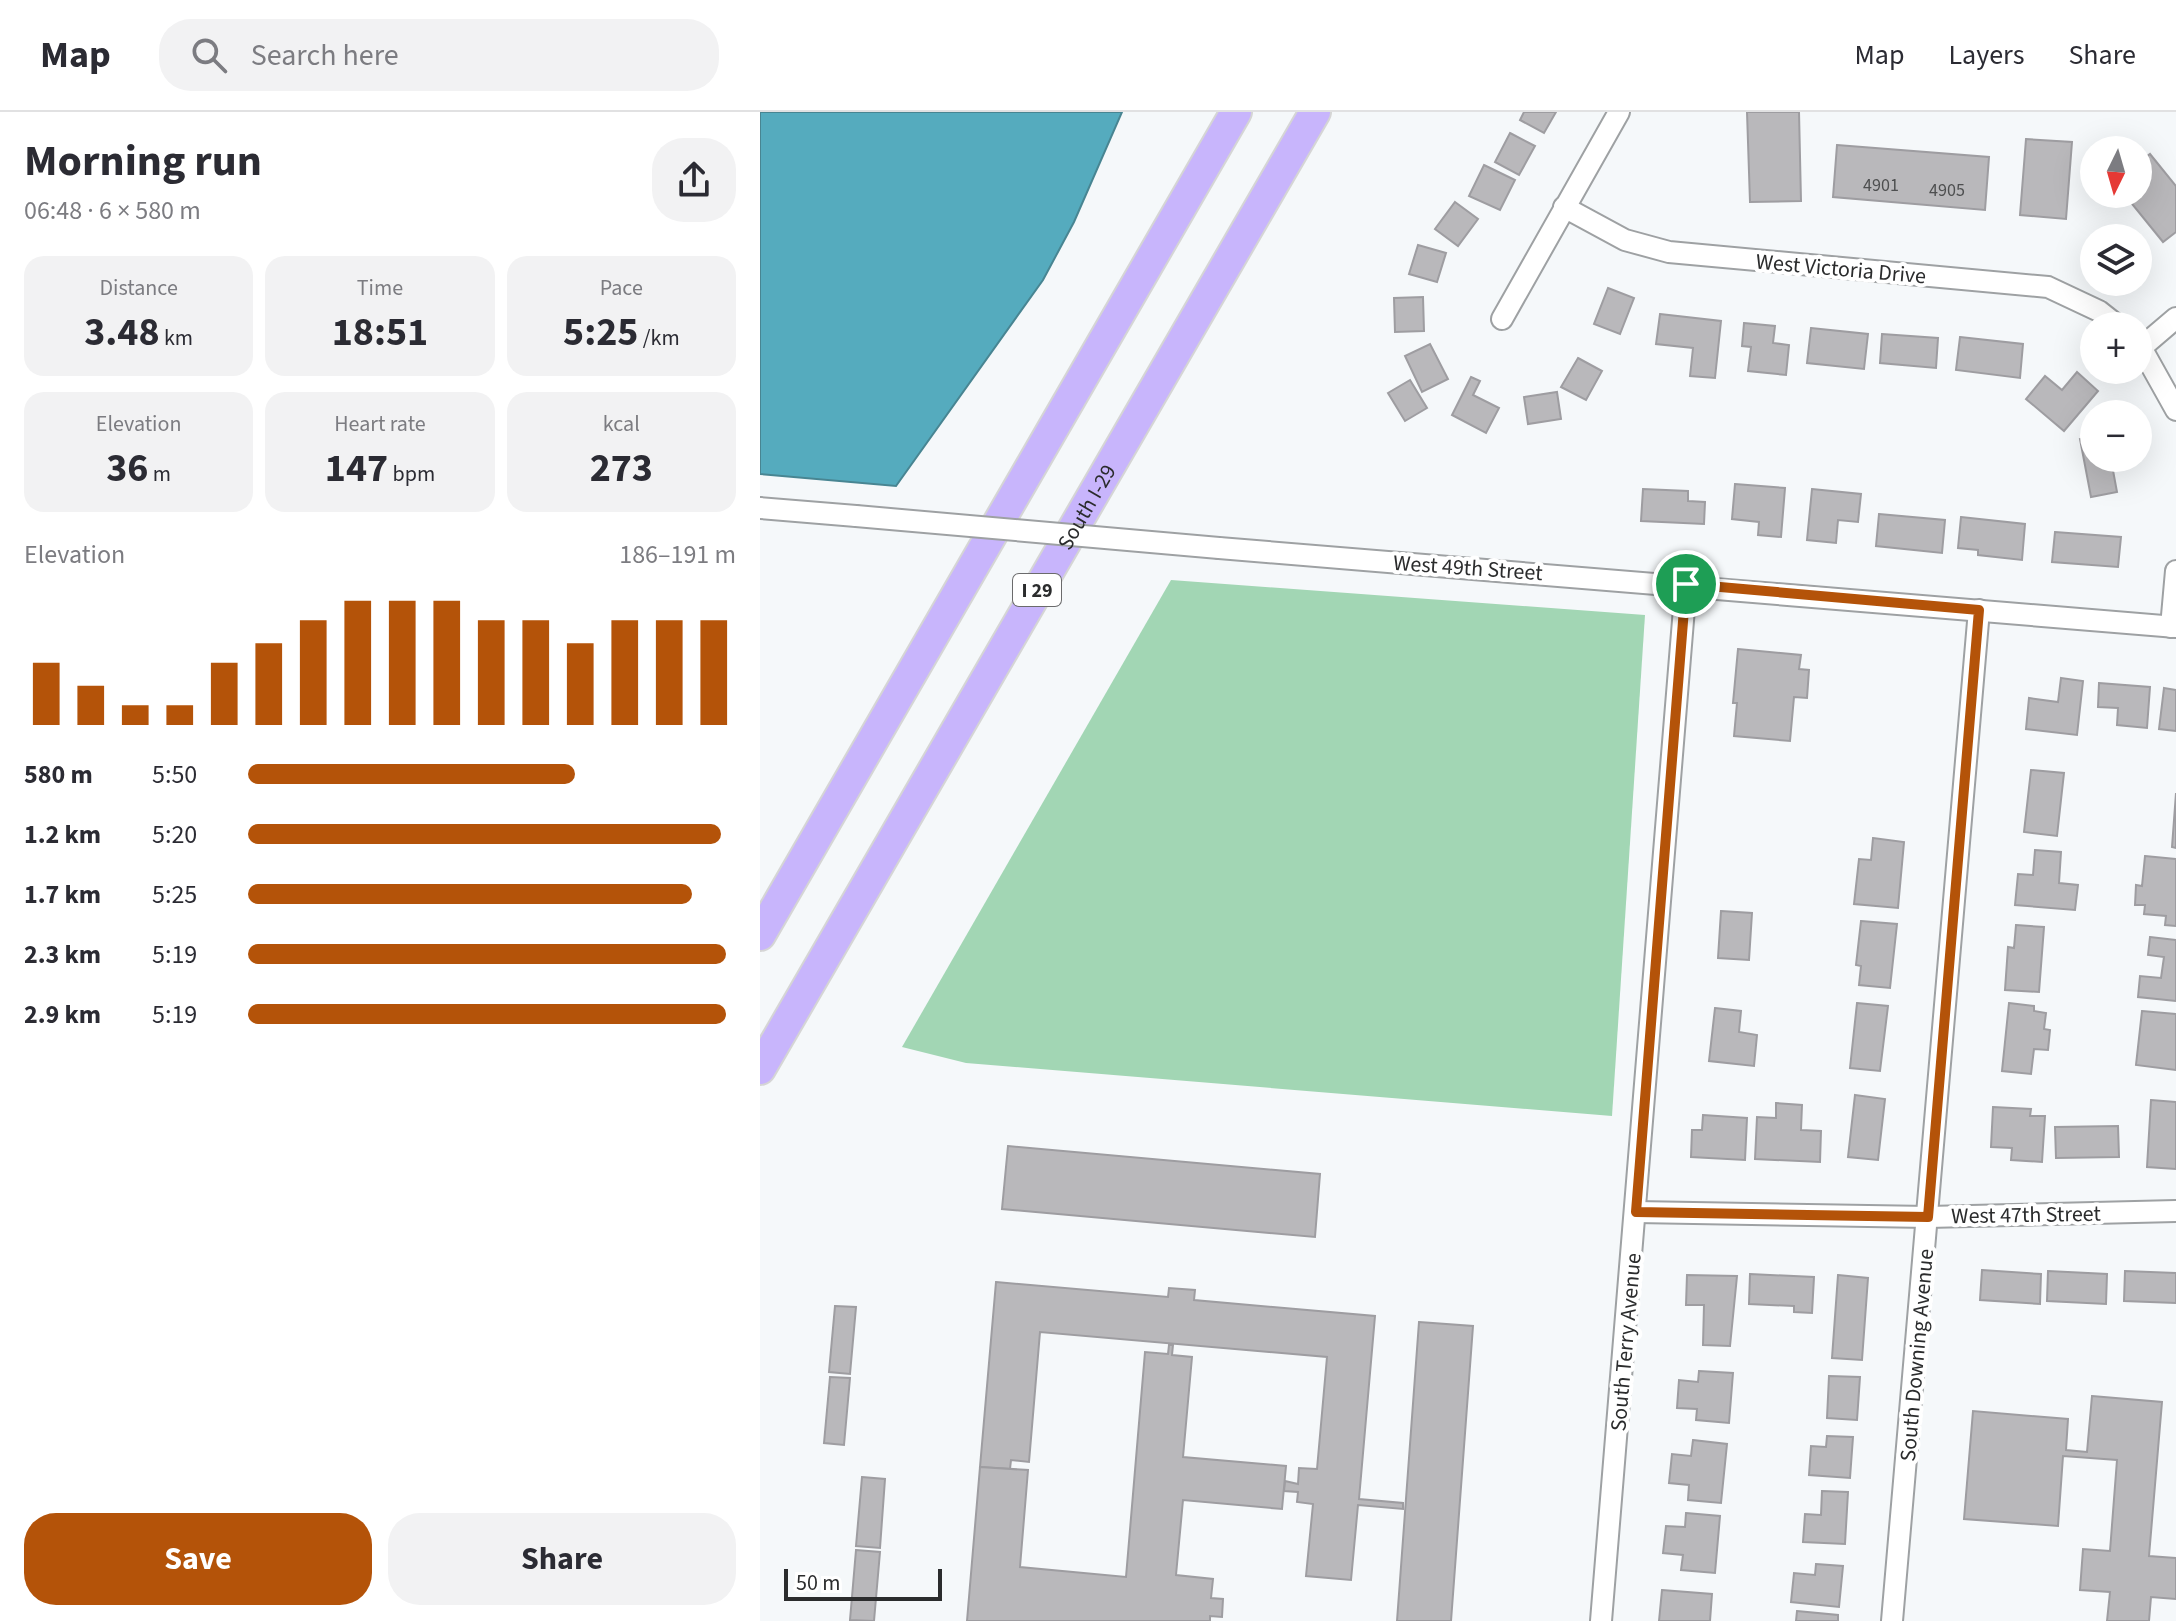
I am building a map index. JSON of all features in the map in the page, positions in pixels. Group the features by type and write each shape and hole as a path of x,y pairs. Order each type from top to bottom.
{"highway":[{"path":"760,935 1236,112"},
{"name":"South I-29","path":"760,1069 1315,112"}],"street":[{"path":"1502,319 1619,112"},
{"name":"West Victoria Drive","path":"1564,207 1625,240 1669,252 2048,287 2100,312"},
{"path":"2152,335 2176,318"},
{"path":"2152,366 2176,410"},
{"name":"West 49th Street","path":"760,508 2174,627"},
{"path":"2174,627 2176,571"},
{"name":"South Terry Avenue","path":"1601,1621 1686,584"},
{"name":"South Downing Avenue","path":"1892,1621 1979,610"},
{"name":"West 47th Street","path":"1636,1212 1928,1217 2176,1211"}],"green space":[{"path":"1171,580 1645,615 1612,1116 966,1063 902,1047"}],"water":[{"path":"760,112 1122,112 1074,222 1043,280 896,486 760,474"}],"building":[{"path":"1524,112 1556,112 1544,133 1520,120"},
{"path":"1747,112 1799,112 1801,201 1750,202"},
{"path":"1510,133 1535,146 1519,175 1495,162"},
{"path":"2026,139 2072,142 2066,219 2020,215"},
{"path":"1837,145 1989,157 1985,210 1833,197"},
{"path":"2152,156 2176,186 2176,232 2163,242 2152,224 2148,224 2135,208 2152,208"},
{"path":"1484,165 1515,180 1500,210 1469,196"},
{"path":"1455,202 1478,219 1458,246 1435,229"},
{"path":"1418,245 1446,253 1437,282 1409,274"},
{"path":"1608,288 1634,298 1620,334 1594,324"},
{"path":"1423,297 1424,331 1395,332 1394,298"},
{"path":"1660,314 1721,321 1715,378 1690,376 1693,348 1656,344"},
{"path":"1744,323 1775,326 1773,343 1789,345 1786,375 1748,371 1751,347 1742,346"},
{"path":"1811,328 1868,334 1864,369 1807,363"},
{"path":"1882,334 1938,338 1936,368 1880,363"},
{"path":"1960,337 2023,344 2020,378 1956,370"},
{"path":"1430,344 1448,379 1422,392 1405,356"},
{"path":"1578,358 1602,371 1586,400 1561,387"},
{"path":"2077,372 2080,384 2090,384 2098,391 2090,400 2080,400 2080,412 2064,431 2026,399 2045,376 2062,390"},
{"path":"1471,377 1480,381 1473,395 1499,408 1486,433 1452,415"},
{"path":"1410,380 1427,408 1405,421 1388,393"},
{"path":"1557,392 1561,419 1528,424 1524,397"},
{"path":"2086,472 2113,472 2117,492 2091,497"},
{"path":"1735,484 1785,488 1781,537 1758,535 1759,522 1732,519"},
{"path":"1643,489 1688,491 1688,501 1705,502 1704,524 1641,521"},
{"path":"1812,489 1861,494 1858,522 1838,520 1836,543 1807,540"},
{"path":"1879,514 1945,520 1942,553 1876,546"},
{"path":"1961,517 2025,524 2022,560 1978,555 1978,550 1958,548"},
{"path":"2055,532 2121,537 2118,567 2052,562"},
{"path":"1738,649 1801,655 1799,669 1809,670 1807,698 1794,697 1790,741 1734,736 1737,703 1733,703"},
{"path":"2061,678 2083,681 2077,735 2026,729 2029,698 2058,702"},
{"path":"2099,683 2150,687 2147,728 2117,725 2118,708 2098,707"},
{"path":"2164,688 2176,690 2176,731 2159,729"},
{"path":"2031,770 2064,773 2057,836 2024,832"},
{"path":"2176,793 2176,848 2172,847"},
{"path":"1873,838 1904,842 1898,908 1854,904 1859,859 1871,860"},
{"path":"2035,850 2061,852 2059,883 2078,885 2075,910 2015,905 2018,874 2033,875"},
{"path":"2145,856 2176,859 2176,926 2165,925 2166,916 2144,914 2145,905 2135,905 2136,885 2142,886"},
{"path":"1721,911 1752,913 1749,960 1718,958"},
{"path":"1861,921 1897,924 1890,988 1859,985 1861,966 1856,965"},
{"path":"2016,925 2044,927 2039,992 2005,990 2008,947 2014,948"},
{"path":"2150,937 2176,940 2176,1001 2138,997 2140,976 2161,978 2164,957 2148,955"},
{"path":"1857,1003 1888,1006 1880,1071 1850,1068"},
{"path":"2009,1003 2034,1006 2034,1011 2046,1013 2044,1029 2050,1030 2048,1050 2034,1049 2031,1074 2002,1071"},
{"path":"1715,1008 1741,1011 1739,1032 1757,1035 1754,1066 1709,1061"},
{"path":"2142,1011 2176,1014 2176,1070 2136,1065"},
{"path":"1855,1095 1885,1099 1878,1160 1848,1157"},
{"path":"2151,1100 2176,1102 2176,1169 2147,1167"},
{"path":"1776,1103 1802,1105 1801,1130 1821,1131 1820,1162 1755,1159 1757,1117 1776,1118"},
{"path":"1993,1107 2031,1109 2030,1116 2045,1116 2042,1162 2011,1160 2012,1148 1991,1147"},
{"path":"1703,1115 1747,1118 1745,1160 1691,1157 1692,1130 1702,1130"},
{"path":"2118,1126 2119,1157 2056,1158 2055,1127"},
{"path":"1008,1146 1320,1174 1315,1237 1002,1209"},
{"path":"1982,1270 2041,1274 2040,1304 1980,1300"},
{"path":"2048,1271 2107,1274 2106,1304 2047,1301"},
{"path":"2125,1271 2176,1273 2176,1303 2124,1301"},
{"path":"1750,1274 1814,1277 1812,1313 1794,1312 1794,1306 1749,1304"},
{"path":"1687,1275 1737,1276 1730,1346 1703,1345 1704,1305 1686,1305"},
{"path":"1838,1275 1868,1278 1862,1360 1832,1358"},
{"path":"996,1282 1168,1297 1169,1288 1195,1290 1194,1300 1375,1316 1359,1499 1403,1503 1403,1509 1358,1505 1351,1580 1306,1576 1313,1504 1297,1502 1298,1492 1284,1491 1285,1481 1298,1484 1299,1468 1317,1469 1327,1357 1040,1332 1029,1462 1011,1460 1010,1469 980,1467"},
{"path":"835,1306 856,1307 850,1374 829,1372"},
{"path":"1419,1322 1473,1326 1451,1621 1397,1621"},
{"path":"1169,1345 1173,1345 1172,1355 1192,1357 1183,1457 1286,1466 1282,1509 1183,1500 1176,1575 1213,1579 1211,1598 1223,1599 1222,1617 1210,1616 1210,1621 967,1621 980,1467 1028,1470 1020,1567 1126,1577 1145,1352 1168,1354"},
{"path":"1699,1371 1733,1373 1729,1423 1696,1420 1697,1409 1677,1408 1679,1380 1698,1382"},
{"path":"1829,1376 1860,1377 1857,1420 1827,1418"},
{"path":"830,1377 850,1378 844,1445 824,1443"},
{"path":"2092,1396 2162,1402 2149,1556 2176,1558 2176,1599 2151,1597 2149,1621 2107,1621 2110,1592 2080,1590 2083,1549 2110,1551 2117,1460 2063,1456 2058,1526 1964,1519 1973,1411 2068,1419 2066,1450 2087,1452"},
{"path":"1827,1436 1853,1437 1850,1478 1809,1475 1811,1446 1826,1447"},
{"path":"1693,1440 1727,1444 1721,1503 1688,1500 1689,1485 1669,1483 1672,1454 1691,1456"},
{"path":"862,1477 885,1479 880,1548 856,1546"},
{"path":"1822,1491 1848,1492 1845,1544 1803,1542 1805,1514 1821,1515"},
{"path":"1686,1513 1720,1516 1715,1573 1681,1570 1683,1555 1663,1553 1666,1526 1685,1527"},
{"path":"856,1550 880,1552 874,1621 850,1620"},
{"path":"1816,1564 1843,1566 1839,1607 1791,1602 1794,1573 1815,1575"},
{"path":"1662,1590 1712,1594 1710,1621 1659,1621"},
{"path":"1797,1611 1838,1615 1838,1621 1796,1621"}],"route":[{"path":"1686,584 1979,610 1928,1217 1636,1212 1686,584"}]}
